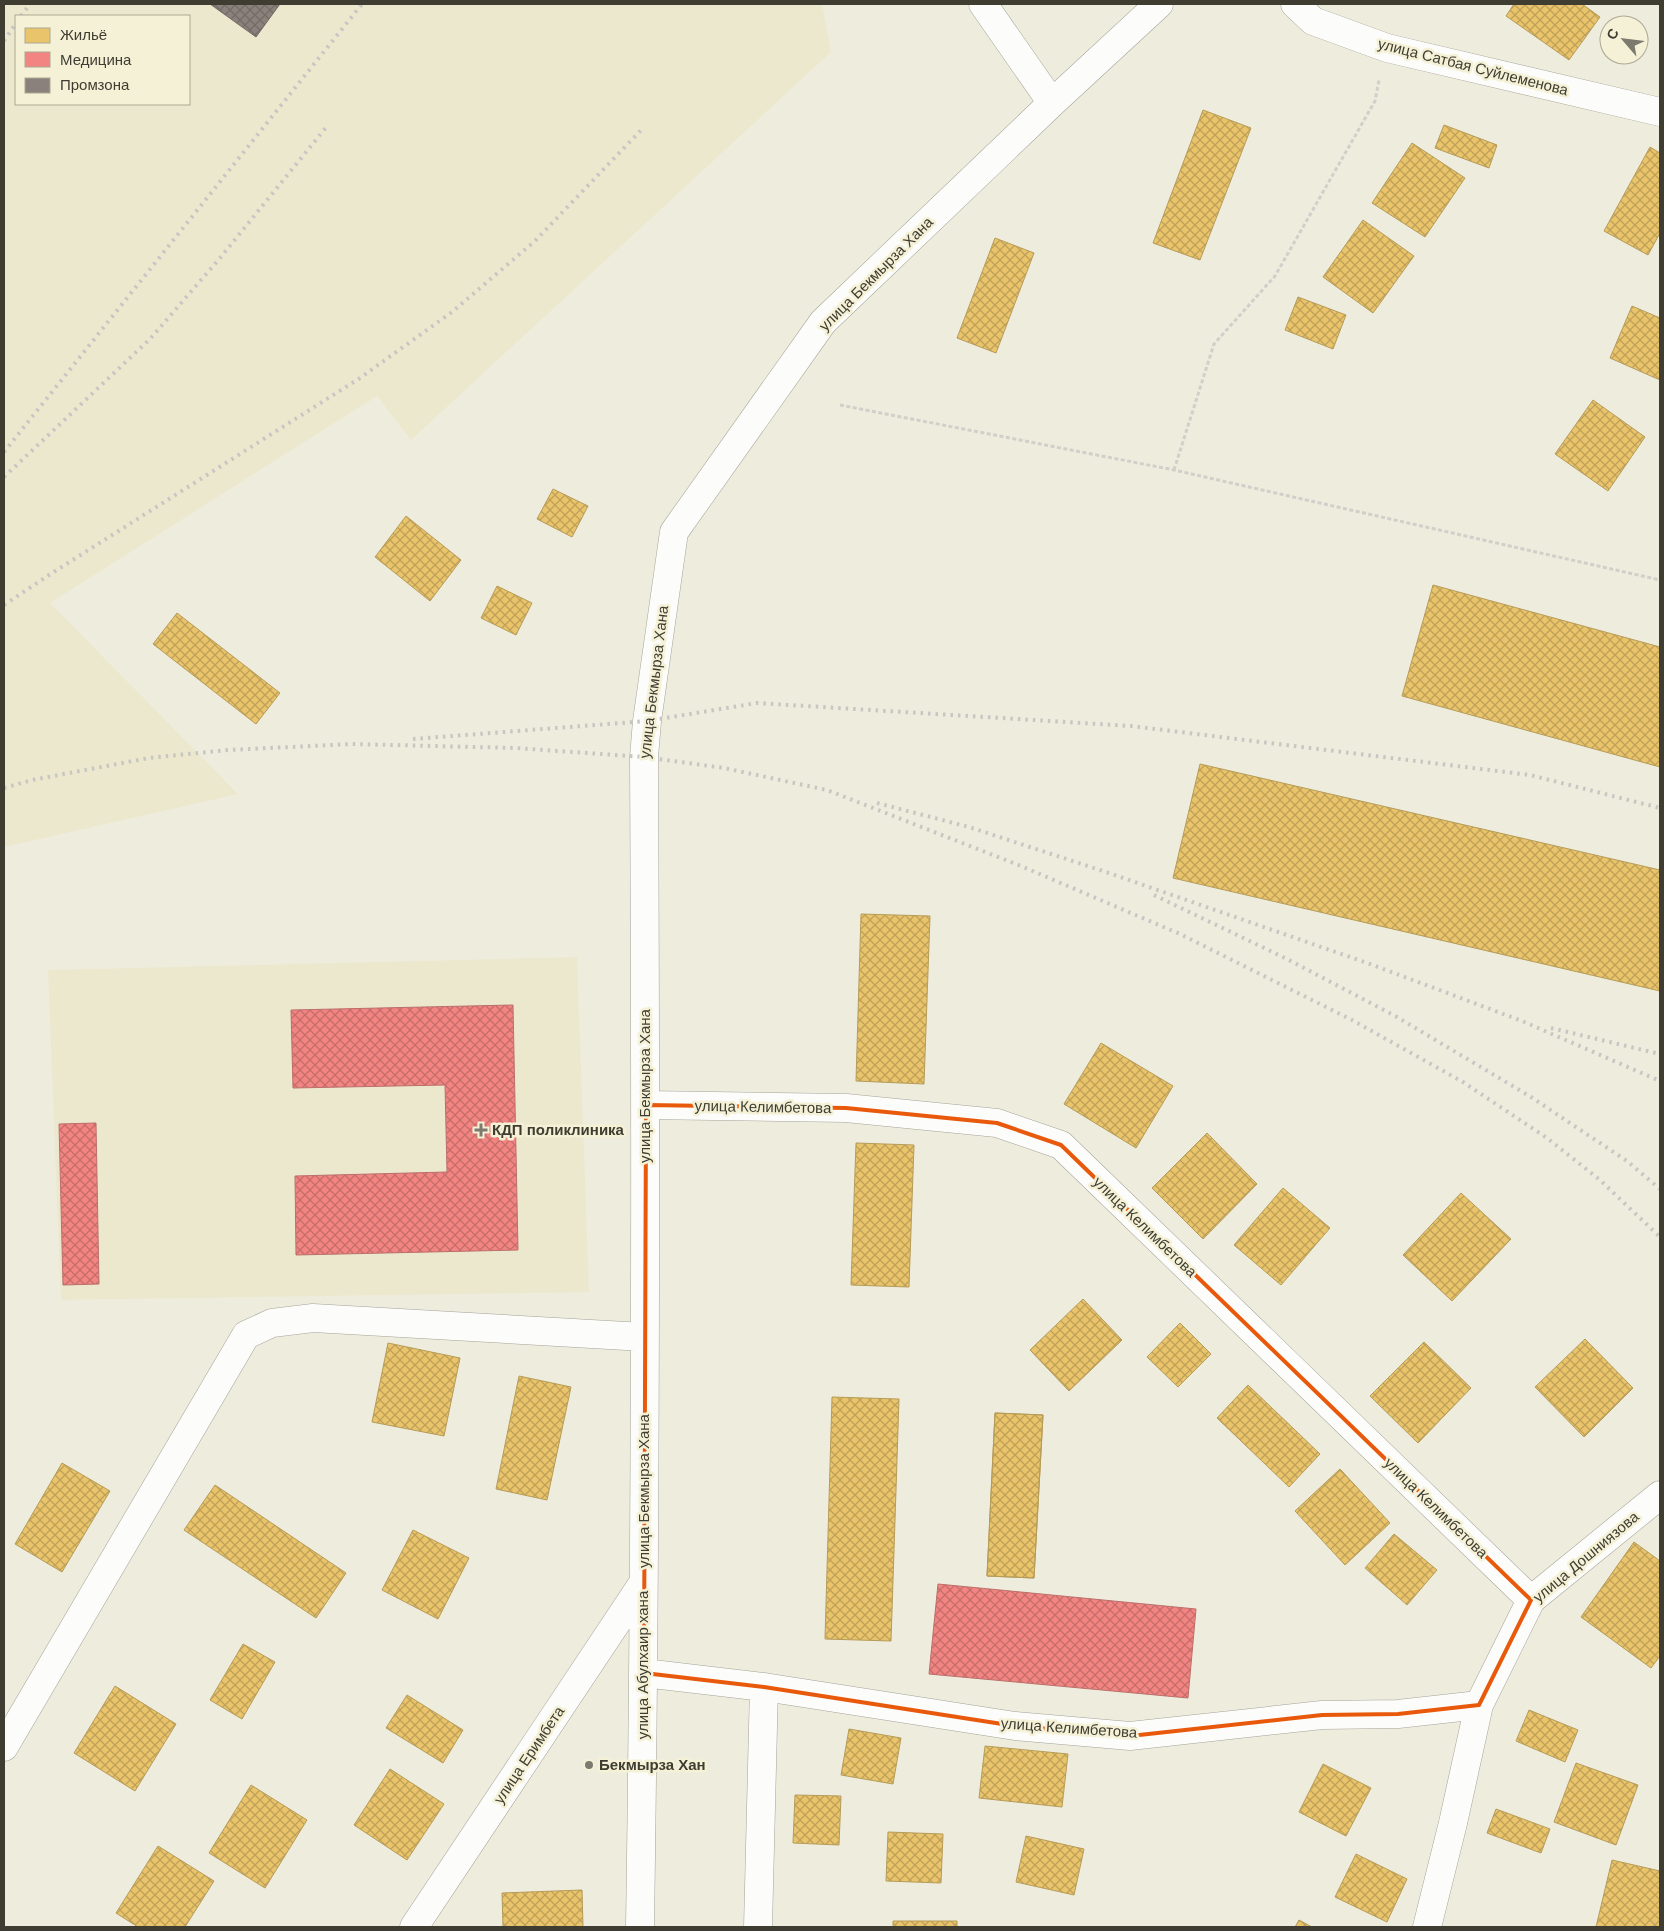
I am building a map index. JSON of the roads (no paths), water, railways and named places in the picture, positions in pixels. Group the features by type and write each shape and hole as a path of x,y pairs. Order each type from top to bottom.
{"street":[{"path":"983,4 1052,103"},
{"name":"улица Бекмырза Хана","path":"643,1583 646,1105 644,758 647,722 674,532 823,322 1052,103 1159,4"},
{"name":"улица Сатбая Суйлеменова","path":"1295,4 1313,22 1387,48 1660,112"},
{"name":"улица Келимбетова","path":"646,1105 846,1108 997,1123 1061,1145 1531,1600"},
{"path":"4,1747 246,1335 272,1323 313,1318 644,1337"},
{"name":"улица Дошниязова","path":"1479,1705 1531,1600 1660,1495"},
{"name":"улица Абулхаир хана","path":"640,1927 644,1673 643,1583"},
{"name":"улица Еримбета","path":"414,1927 643,1583"},
{"name":"улица Келимбетова","path":"644,1673 764,1687 1015,1726 1130,1736 1322,1715 1398,1714 1479,1705"},
{"path":"758,1927 764,1687"},
{"path":"1428,1927 1479,1705"}],"railway":[{"path":"22,15 30,4"},
{"path":"4,452 362,4"},
{"path":"4,41 15,24"},
{"path":"4,477 150,339 220,258 328,125"},
{"path":"4,605 360,378 452,312 535,241 643,128"},
{"path":"413,739 647,721 757,703 1131,726 1530,775 1660,808"},
{"path":"4,788 32,780 149,758 229,750 352,744 516,748 644,757 724,768 827,790 1021,866 1180,934 1352,1020 1463,1082 1547,1138 1600,1180 1660,1237"},
{"path":"877,803 969,827 1106,872 1370,964 1522,1021 1660,1081"},
{"path":"1154,895 1287,959 1397,1017 1531,1097 1627,1161 1660,1189"},
{"path":"1551,1028 1660,1054"}],"place":[{"name":"КДП поликлиника","path":"481,1130"},
{"name":"Бекмырза Хан","path":"589,1765"}]}
